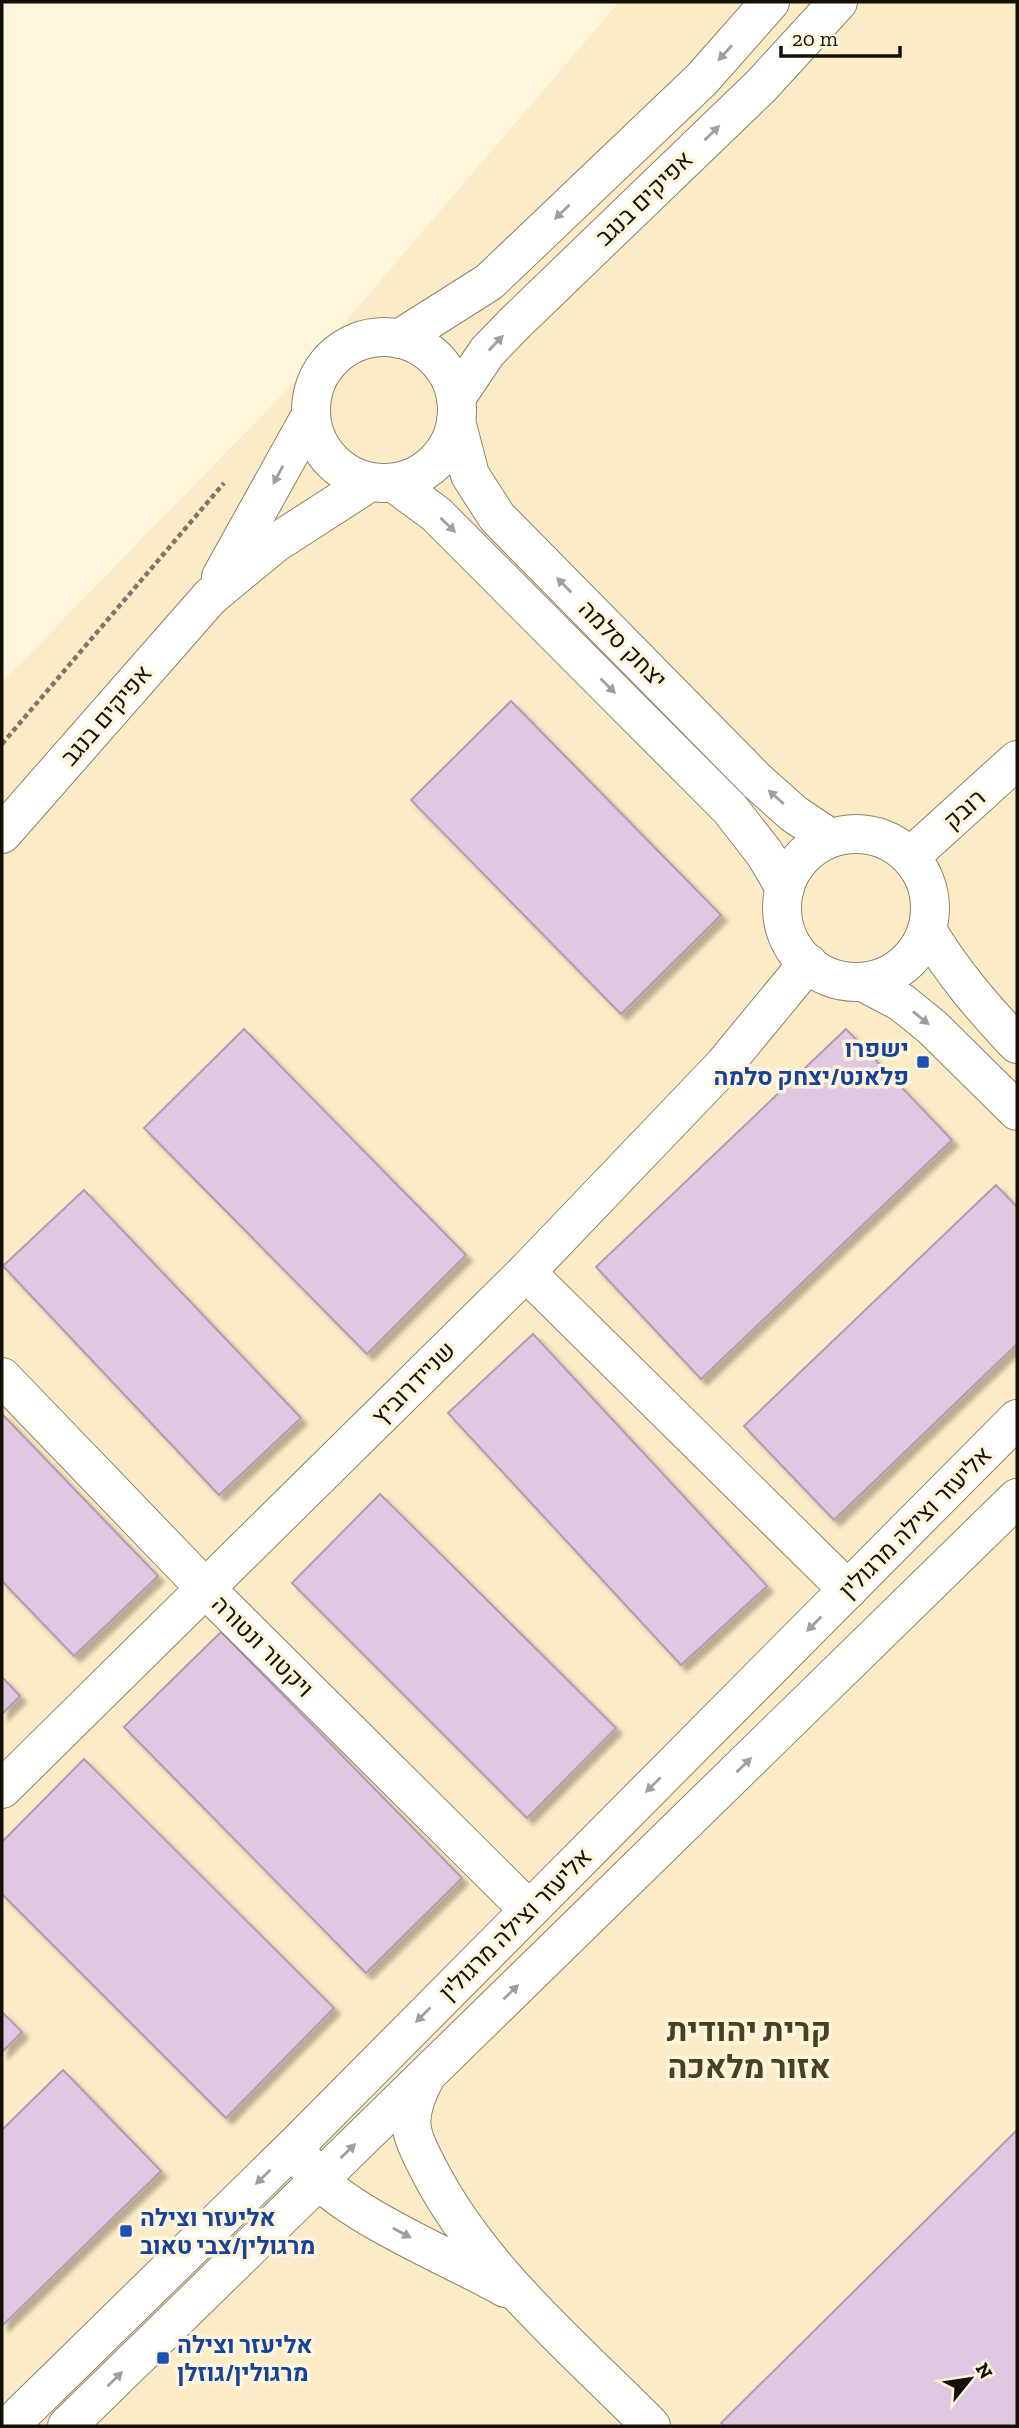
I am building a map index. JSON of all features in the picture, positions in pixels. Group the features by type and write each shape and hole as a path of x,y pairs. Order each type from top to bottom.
{"street":[{"name":"אפיקים בנגב","path":"399,339 489,282 702,79 770,2"},
{"name":"אפיקים בנגב","path":"456,410 487,352 761,86 838,2"},
{"path":"377,338 399,339 419,346 436,359 449,377 456,410 449,443 435,463 416,476 382,483 336,466 323,452 314,434 311,415 313,393 321,372 335,355 355,343 377,338"},
{"name":"יצחק סלמה","path":"456,410 470,475 497,517 757,781 794,814 830,838"},
{"name":"אפיקים בנגב","path":"210,597 311,415"},
{"name":"אפיקים בנגב","path":"2,834 210,597 274,544 382,483"},
{"name":"יצחק סלמה","path":"382,483 446,523 730,809 765,853 785,888"},
{"name":"רובק","path":"910,857 1017,761"},
{"path":"851,834 872,835 893,843 910,857 922,873 928,891 930,911 927,930 918,950 903,966 884,976 863,982 843,981 824,974 808,963 794,947 786,929 782,909 785,888 794,867 810,850 830,838 851,834"},
{"path":"927,930 971,995 1017,1044"},
{"name":"שניידרוביץ","path":"2,1789 526,1272 723,1066 808,963"},
{"path":"863,982 901,1002 932,1027 1017,1111"},
{"path":"526,1272 848,1590"},
{"name":"ויקטור ונטורה","path":"2,1377 205,1588 529,1910"},
{"name":"אליעזר וצילה מרגולין","path":"9,2426 297,2144 1017,1419"},
{"name":"אליעזר וצילה מרגולין","path":"66,2426 1017,1497"},
{"path":"426,2075 412,2110 412,2129 420,2152 438,2187 463,2225 525,2299 651,2426"},
{"path":"297,2144 318,2181 357,2208 525,2299"}],"path":[{"path":"2,744 224,483"}],"shaded area":[{"path":"619,2 1017,2 1017,2426 2,2426 2,682 286,391"}],"building":[{"path":"511,701 721,915 621,1014 411,800"},
{"path":"244,1029 466,1255 367,1354 144,1128"},
{"path":"846,1029 952,1140 701,1379 596,1267"},
{"path":"996,1185 1017,1207 1017,1344 834,1520 744,1426"},
{"path":"84,1190 301,1418 219,1495 3,1266"},
{"path":"533,1334 767,1586 681,1665 448,1413"},
{"path":"2,1414 158,1576 74,1656 2,1581"},
{"path":"380,1494 616,1728 527,1818 292,1583"},
{"path":"221,1632 462,1878 366,1973 124,1727"},
{"path":"2,1677 20,1696 2,1714"},
{"path":"84,1759 334,2008 226,2118 2,1894 2,1842"},
{"path":"2,2012 22,2032 2,2052"},
{"path":"63,2070 161,2171 2,2326 2,2130"},
{"path":"1017,2130 1017,2426 724,2426 721,2423"}],"place":[{"name":"ישפרו פלאנט/יצחק סלמה","path":"923,1062"},
{"name":"אליעזר וצילה מרגולין/צבי טאוב","path":"126,2231"},
{"name":"אליעזר וצילה מרגולין/גוזלן","path":"163,2358"}],"district":[{"name":"קרית יהודית אזור מלאכה","path":"749,2048"}]}
